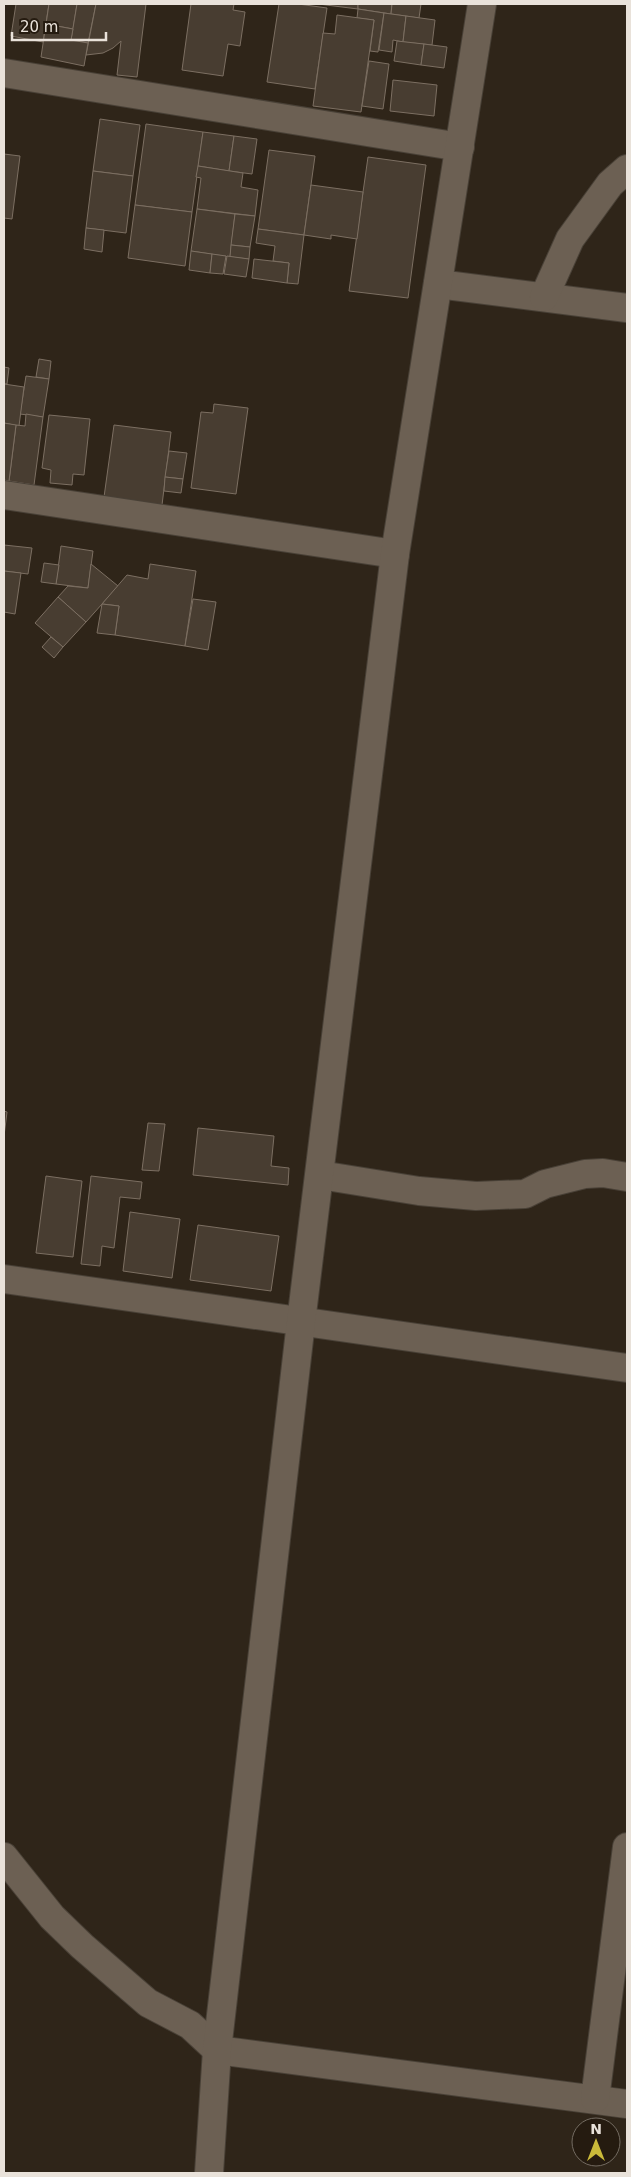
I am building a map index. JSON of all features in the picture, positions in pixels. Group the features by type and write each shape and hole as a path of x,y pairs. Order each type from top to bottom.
{"street":[{"path":"209,2173 217,2050 301,1322 395,554 482,4"},
{"path":"4,73 460,147"},
{"path":"544,297 570,239 610,184 627,169"},
{"path":"438,284 627,308"},
{"path":"4,496 395,554"},
{"path":"320,1176 419,1191 476,1196 525,1194 545,1184 585,1174 603,1173 627,1177"},
{"path":"4,1279 627,1368"},
{"path":"595,2100 627,1847"},
{"path":"4,1857 52,1917 82,1946 148,2003 190,2025 217,2050 627,2104"}],"building":[{"path":"16,4 49,4 43,42 11,36"},
{"path":"49,4 77,4 73,29 46,24"},
{"path":"77,4 96,4 88,43 71,40"},
{"path":"96,4 146,4 137,77 117,75 121,41 103,53 86,55"},
{"path":"191,4 234,4 233,10 245,12 240,46 228,44 223,76 182,70"},
{"path":"279,4 298,4 327,8 315,89 267,82"},
{"path":"318,4 358,4 358,9"},
{"path":"358,4 392,4 391,14 358,9"},
{"path":"392,4 421,4 419,18 391,14"},
{"path":"358,9 384,13 378,52 370,51 374,20 357,18"},
{"path":"384,13 406,16 403,42 393,40 392,52 379,50"},
{"path":"337,15 374,20 361,112 313,106 323,33 335,34"},
{"path":"406,16 435,20 432,45 403,42"},
{"path":"46,24 73,29 71,40 88,43 84,66 41,57"},
{"path":"397,41 424,44 421,65 394,61"},
{"path":"424,44 447,47 444,68 421,65"},
{"path":"369,61 389,64 383,109 362,106"},
{"path":"393,80 437,85 434,116 390,111"},
{"path":"100,119 140,125 133,176 93,171"},
{"path":"146,124 203,132 192,212 135,205"},
{"path":"203,132 234,136 229,171 198,166"},
{"path":"234,136 257,139 252,174 229,171"},
{"path":"269,150 315,156 304,235 258,229"},
{"path":"4,154 20,156 12,219 4,218"},
{"path":"368,157 426,165 408,298 349,291"},
{"path":"198,166 243,173 241,187 258,190 255,216 197,209 201,178 196,177"},
{"path":"93,171 133,176 126,233 86,228"},
{"path":"311,185 363,192 357,239 331,235 331,239 304,235"},
{"path":"135,205 192,212 185,266 128,258"},
{"path":"197,209 235,214 230,257 191,251"},
{"path":"235,214 255,216 250,247 231,245"},
{"path":"86,228 104,230 102,252 84,249"},
{"path":"258,229 304,235 298,284 287,283 289,263 273,261 275,246 256,243"},
{"path":"231,245 250,247 249,259 230,257"},
{"path":"191,251 212,254 210,273 189,270"},
{"path":"212,254 226,256 223,274 210,273"},
{"path":"227,256 249,259 246,277 224,274"},
{"path":"254,259 289,263 287,283 252,278"},
{"path":"39,359 51,361 49,379 36,377"},
{"path":"4,367 9,368 7,384 4,384"},
{"path":"26,376 49,379 43,417 20,414"},
{"path":"4,384 24,387 19,426 4,423"},
{"path":"214,404 248,408 236,494 191,488 201,412 213,413"},
{"path":"26,414 43,417 34,485 9,481 16,425 25,426"},
{"path":"49,415 90,419 84,475 73,474 72,485 50,483 51,470 42,468"},
{"path":"4,423 16,425 9,481 4,480"},
{"path":"114,425 171,432 162,505 104,497"},
{"path":"169,451 187,453 183,479 165,477"},
{"path":"165,477 183,479 181,493 164,491"},
{"path":"4,545 32,548 28,574 4,571"},
{"path":"61,546 93,551 88,588 56,584"},
{"path":"44,563 59,565 56,584 41,582"},
{"path":"91,564 118,586 86,622 58,597 68,586 88,588"},
{"path":"150,564 196,571 185,646 115,635 119,606 102,604 127,575 148,579"},
{"path":"4,571 21,573 15,614 4,612"},
{"path":"58,597 86,622 63,647 35,623"},
{"path":"193,599 216,602 208,650 185,646"},
{"path":"102,604 119,606 115,635 97,633"},
{"path":"51,637 63,647 54,658 42,647"},
{"path":"4,1111 7,1112 4,1136"},
{"path":"148,1123 165,1124 159,1171 142,1170"},
{"path":"198,1128 274,1136 271,1166 289,1168 288,1185 193,1175"},
{"path":"46,1176 82,1181 73,1257 36,1253"},
{"path":"91,1176 142,1182 140,1199 120,1197 114,1248 102,1246 100,1266 81,1264"},
{"path":"130,1212 180,1219 172,1278 123,1271"},
{"path":"198,1225 279,1236 271,1291 190,1280"}]}
